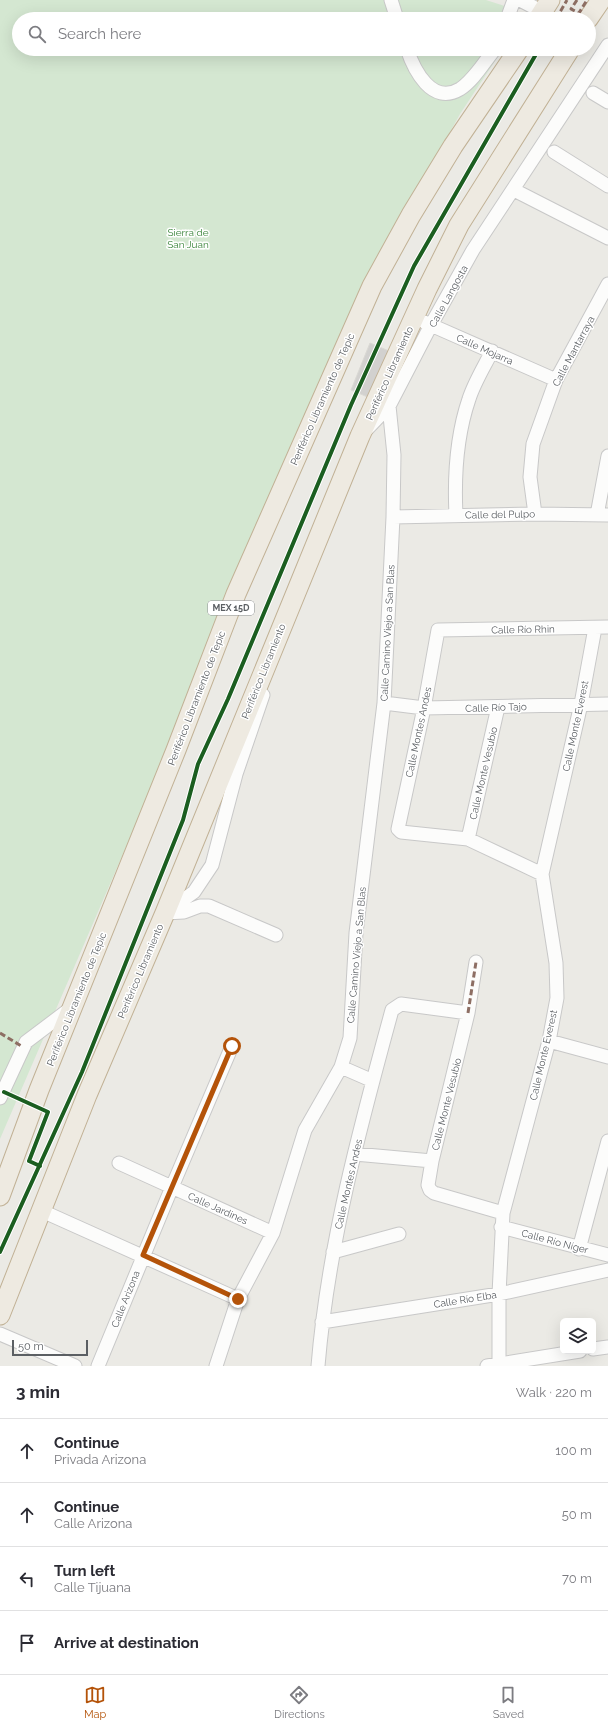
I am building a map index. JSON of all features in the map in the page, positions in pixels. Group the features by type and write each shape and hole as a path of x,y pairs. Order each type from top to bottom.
{"highway":[{"path":"593,12 601,0"},
{"name":"Periférico Libramiento de Tepic","path":"0,1196 38,1090 73,1007 236,594 372,286 411,215 446,158 516,56"},
{"path":"554,77 555,56"},
{"name":"Periférico Libramiento","path":"0,1315 87,1095 165,913 360,436 423,321 459,225 566,56"}],"street":[{"path":"391,0 395,12"},
{"path":"510,12 514,0"},
{"path":"520,0 547,10"},
{"name":"Calle Langosta","path":"360,436 389,406 423,321 514,190 608,45"},
{"path":"409,56 411,62 424,83 436,92 449,93 460,89 489,56"},
{"path":"593,93 608,102"},
{"path":"554,152 608,186"},
{"path":"514,190 608,238"},
{"name":"Calle Mantarraya","path":"535,514 530,477 533,444 556,380 608,284"},
{"name":"Calle Mojarra","path":"423,321 556,380"},
{"path":"456,515 454,483 458,440 469,398 492,351"},
{"path":"389,406 394,455 393,518"},
{"path":"603,515 608,456"},
{"name":"Calle del Pulpo","path":"393,518 456,515 603,515"},
{"name":"Calle Camino Viejo a San Blas","path":"216,1366 238,1299 273,1233 305,1130 341,1067 350,1038 356,932 384,703 393,518"},
{"name":"Calle Río Rhin","path":"438,630 602,628"},
{"name":"Calle Monte Everest","path":"495,1365 503,1213 549,1041 557,998 556,963 542,874 580,704 602,628"},
{"name":"Calle Montes Andes","path":"438,630 424,708 398,829 401,832 468,839"},
{"path":"165,913 194,892 212,865 236,774 262,696 268,660"},
{"name":"Calle Río Tajo","path":"384,703 424,708 608,704"},
{"name":"Calle Monte Vesubio","path":"468,839 498,707"},
{"path":"468,839 542,874"},
{"path":"165,913 184,912 200,906 210,906 276,935"},
{"name":"Calle Monte Vesubio","path":"476,962 468,1013 432,1161 428,1185 430,1190 434,1193 503,1213"},
{"name":"Calle Montes Andes","path":"318,1366 322,1322 333,1252 354,1154 392,1010 400,1004 468,1013"},
{"path":"0,1098 26,1042 73,1007"},
{"path":"549,1041 608,1057"},
{"name":"Calle Arizona","path":"98,1366 143,1255 232,1046"},
{"path":"341,1067 373,1081"},
{"path":"579,1249 608,1141"},
{"path":"354,1154 432,1161"},
{"name":"Calle Jardines","path":"119,1163 273,1233"},
{"path":"42,1211 143,1255 238,1299"},
{"name":"Calle Río Níger","path":"502,1227 579,1249 608,1255"},
{"path":"333,1252 399,1234"},
{"name":"Calle Río Elba","path":"322,1322 499,1294 608,1270"},
{"path":"0,1334 75,1366"},
{"path":"596,1349 608,1347"},
{"path":"495,1365 562,1354"}],"green space":[{"name":"Sierra de San Juan","path":"0,0 486,0 511,8 514,12 12,12 12,56 498,56 460,114 415,195 245,571 0,1139"}],"building":[{"path":"370,343 389,351 370,398 351,390"}],"marked path":[{"path":"560,12 567,0"},
{"path":"577,0 571,9 577,12"},
{"path":"580,12 587,0"},
{"path":"468,1013 476,962"},
{"path":"0,1033 23,1047"}],"cycle path":[{"path":"0,1252 82,1072 183,820 198,764 228,699 351,405 414,266 535,56"},
{"path":"4,1092 48,1112 29,1161 40,1166"}],"route":[{"path":"232,1046 143,1255 238,1299"}]}
